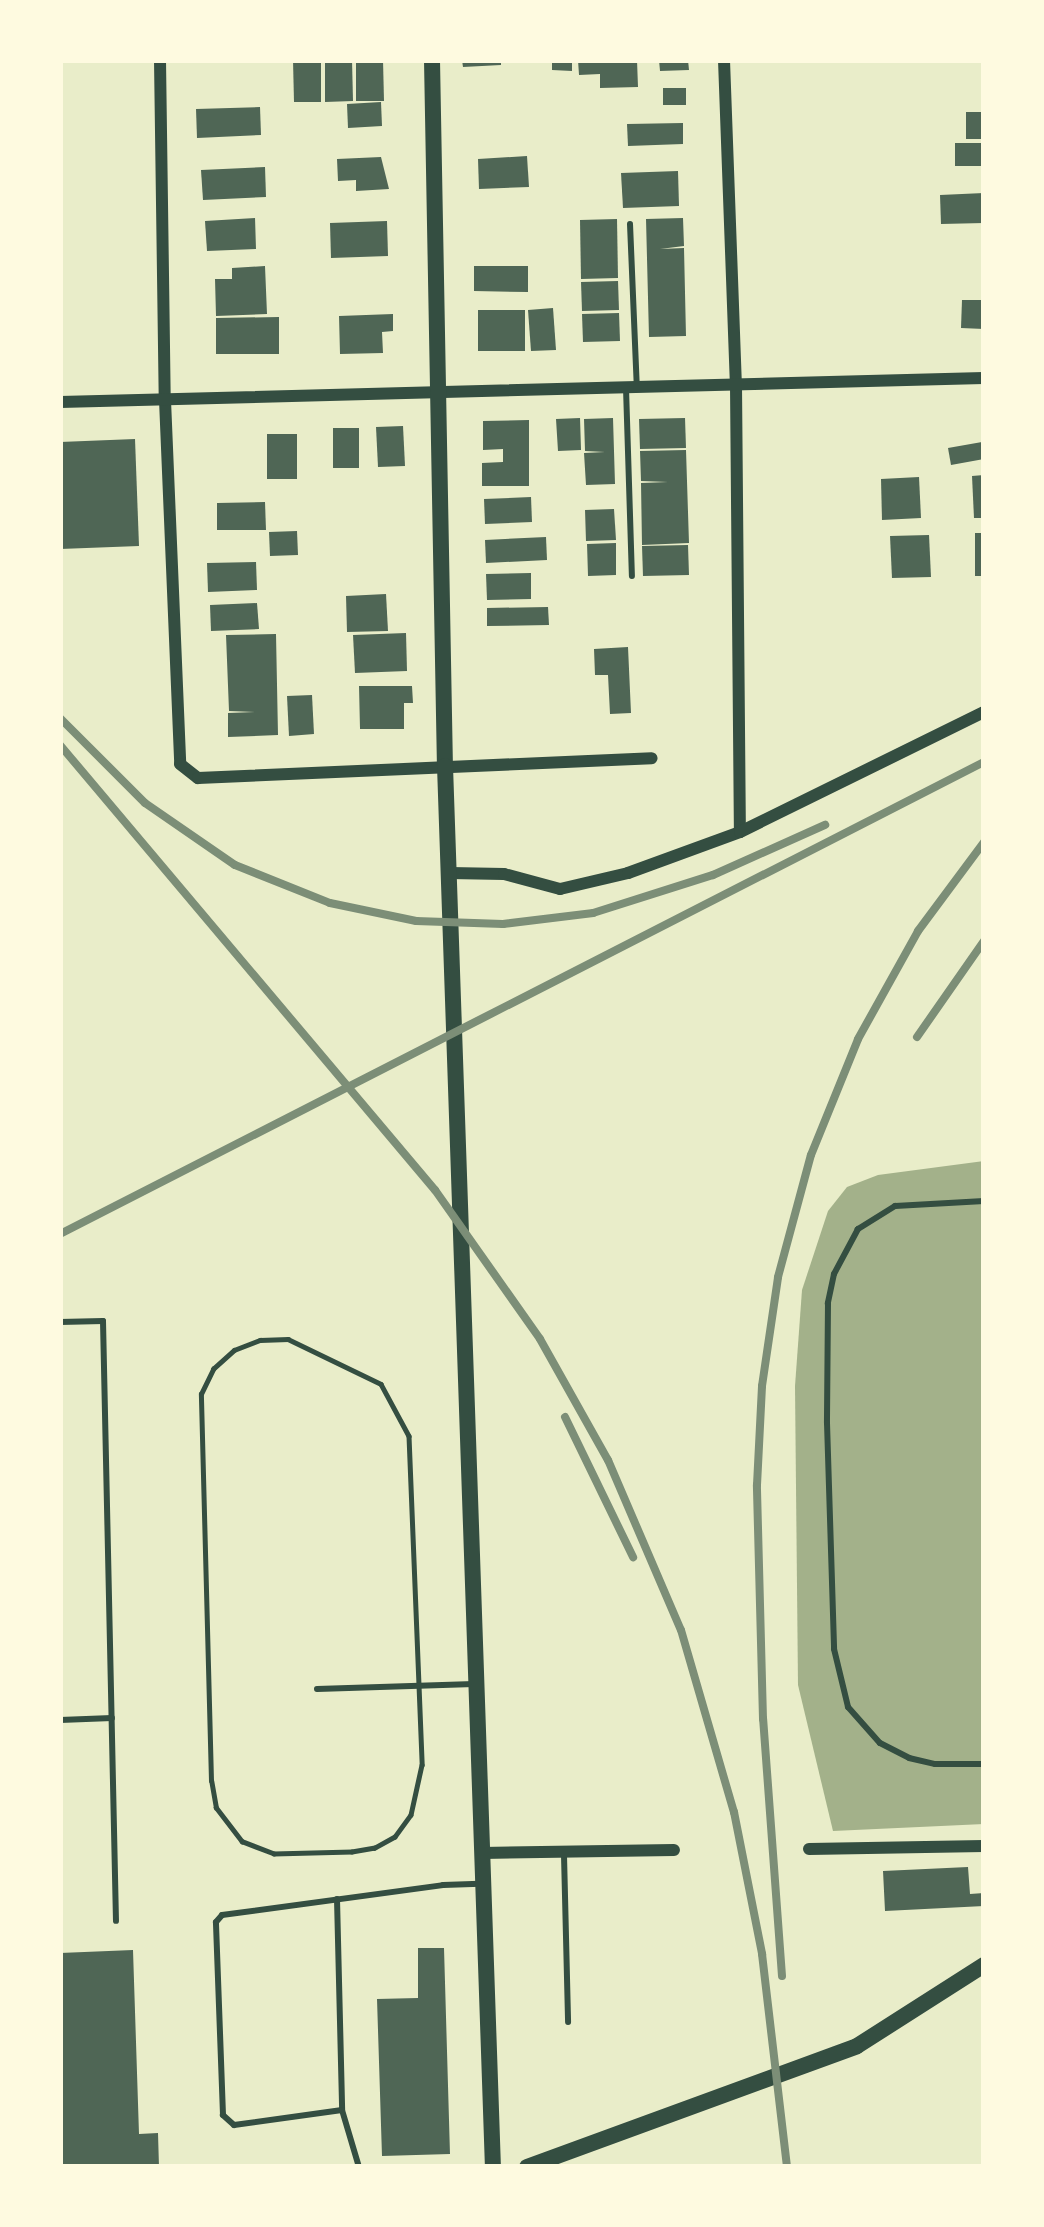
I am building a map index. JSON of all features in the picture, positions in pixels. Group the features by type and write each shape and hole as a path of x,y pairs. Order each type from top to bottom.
{"street":[{"path":"160,60 177,756 186,772 214,778 652,758"},
{"path":"432,60 446,766 494,2167"},
{"path":"724,60 736,385 740,832"},
{"path":"60,402 984,378"},
{"path":"450,873 504,874 560,890 628,873 740,832 984,712"},
{"path":"809,1849 984,1846"},
{"path":"482,1853 674,1850"},
{"path":"526,2167 857,2046 984,1965"}],"lane":[{"path":"630,224 632,576"},
{"path":"984,1201 895,1206 858,1229 834,1274 828,1303 827,1399 834,1648 848,1707 880,1743 909,1758 935,1764 984,1764"},
{"path":"60,1322 103,1321 116,1921"},
{"path":"317,1689 477,1684"},
{"path":"60,1720 112,1718"},
{"path":"564,1851 568,2022"},
{"path":"342,2110 234,2125 224,2115 216,1922 222,1915 484,1884"},
{"path":"337,1899 342,2110 359,2167"}],"path":[{"path":"260,1340 302,1343 368,1375 392,1396 409,1436 419,1685 422,1765 411,1815 395,1837 352,1852 274,1854 232,1832 216,1808 211,1781 201,1394 213,1369 234,1350 260,1340"}],"shaded area":[{"path":"984,1161 984,1824 833,1831 798,1685 795,1386 802,1290 828,1211 847,1187 878,1175"}],"building":[{"path":"293,60 321,60 321,102 294,102"},
{"path":"325,60 352,60 353,101 325,102"},
{"path":"356,60 383,60 384,101 356,101"},
{"path":"462,60 501,60 501,65 463,67"},
{"path":"552,60 572,60 572,71 552,70"},
{"path":"578,60 637,60 638,87 600,88 600,74 579,75"},
{"path":"659,60 688,60 689,70 660,71"},
{"path":"663,88 686,88 686,105 663,105"},
{"path":"381,102 382,126 348,128 347,104"},
{"path":"260,107 261,135 197,138 196,109"},
{"path":"966,112 984,112 984,139 966,139"},
{"path":"683,123 683,144 628,146 627,124"},
{"path":"955,143 984,143 984,166 955,166"},
{"path":"527,156 529,187 479,189 478,159"},
{"path":"381,157 389,189 356,191 356,180 338,181 337,159"},
{"path":"265,167 266,197 203,200 201,170"},
{"path":"678,171 679,206 623,208 621,173"},
{"path":"984,193 984,223 941,224 940,195"},
{"path":"255,218 256,249 207,251 205,221"},
{"path":"683,218 684,246 660,249 684,248 686,336 649,337 646,219"},
{"path":"617,219 618,278 581,279 580,220"},
{"path":"387,221 388,256 331,258 330,223"},
{"path":"265,266 267,314 216,316 215,279 232,279 232,268"},
{"path":"474,266 528,266 528,292 474,291"},
{"path":"618,281 619,310 582,311 581,282"},
{"path":"962,300 984,300 984,329 961,328"},
{"path":"553,308 556,350 531,351 528,310"},
{"path":"478,310 525,310 525,351 478,351"},
{"path":"619,313 620,341 583,342 582,314"},
{"path":"393,314 393,331 382,332 383,353 340,354 339,316"},
{"path":"279,317 279,354 216,354 216,318"},
{"path":"580,418 581,450 558,451 556,419"},
{"path":"613,418 615,484 586,485 584,453 605,452 585,451 584,419"},
{"path":"685,418 686,448 640,449 639,419"},
{"path":"529,420 529,486 482,486 482,463 503,462 503,449 483,450 483,421"},
{"path":"403,426 405,466 378,467 376,427"},
{"path":"333,428 359,428 359,468 333,468"},
{"path":"267,434 297,434 297,479 267,479"},
{"path":"135,439 139,546 60,549 60,442"},
{"path":"982,442 984,459 951,465 948,448"},
{"path":"686,450 689,543 642,545 641,483 668,482 641,481 640,451"},
{"path":"984,475 984,518 974,518 972,476"},
{"path":"919,477 921,518 882,520 881,479"},
{"path":"531,497 532,522 485,524 484,499"},
{"path":"265,502 266,530 217,530 217,503"},
{"path":"614,509 616,540 586,541 585,510"},
{"path":"297,531 298,555 270,556 269,532"},
{"path":"975,533 984,533 984,576 975,576"},
{"path":"929,535 931,577 892,578 890,536"},
{"path":"546,537 547,560 486,563 485,540"},
{"path":"616,543 616,575 588,576 587,544"},
{"path":"688,545 689,575 643,576 642,546"},
{"path":"256,562 257,590 208,592 207,563"},
{"path":"531,573 531,599 487,600 486,574"},
{"path":"386,594 388,631 347,632 346,596"},
{"path":"257,603 259,629 211,631 210,605"},
{"path":"548,607 549,625 487,626 487,608"},
{"path":"406,633 407,671 355,673 353,635"},
{"path":"276,634 278,735 228,737 228,713 255,712 229,711 226,635"},
{"path":"628,647 631,713 610,714 608,675 595,675 594,649"},
{"path":"359,686 412,686 413,703 404,703 404,729 360,729"},
{"path":"312,695 314,734 289,736 287,696"},
{"path":"968,1867 970,1894 984,1893 984,1906 885,1911 883,1871"},
{"path":"418,1948 444,1948 450,2154 382,2156 377,1999 418,1998"},
{"path":"133,1950 139,2134 158,2133 159,2167 60,2167 60,1953"}],"railway":[{"path":"60,718 145,803 235,865 330,903 416,921 503,924 593,913 713,875 825,825"},
{"path":"60,745 435,1190 540,1339 608,1460 681,1630 734,1812 762,1954 787,2167"},
{"path":"60,1234 984,762"},
{"path":"782,1976 763,1719 757,1485 762,1386 778,1277 811,1155 858,1039 918,931 984,842"},
{"path":"917,1037 984,941"},
{"path":"565,1417 633,1557"}]}
